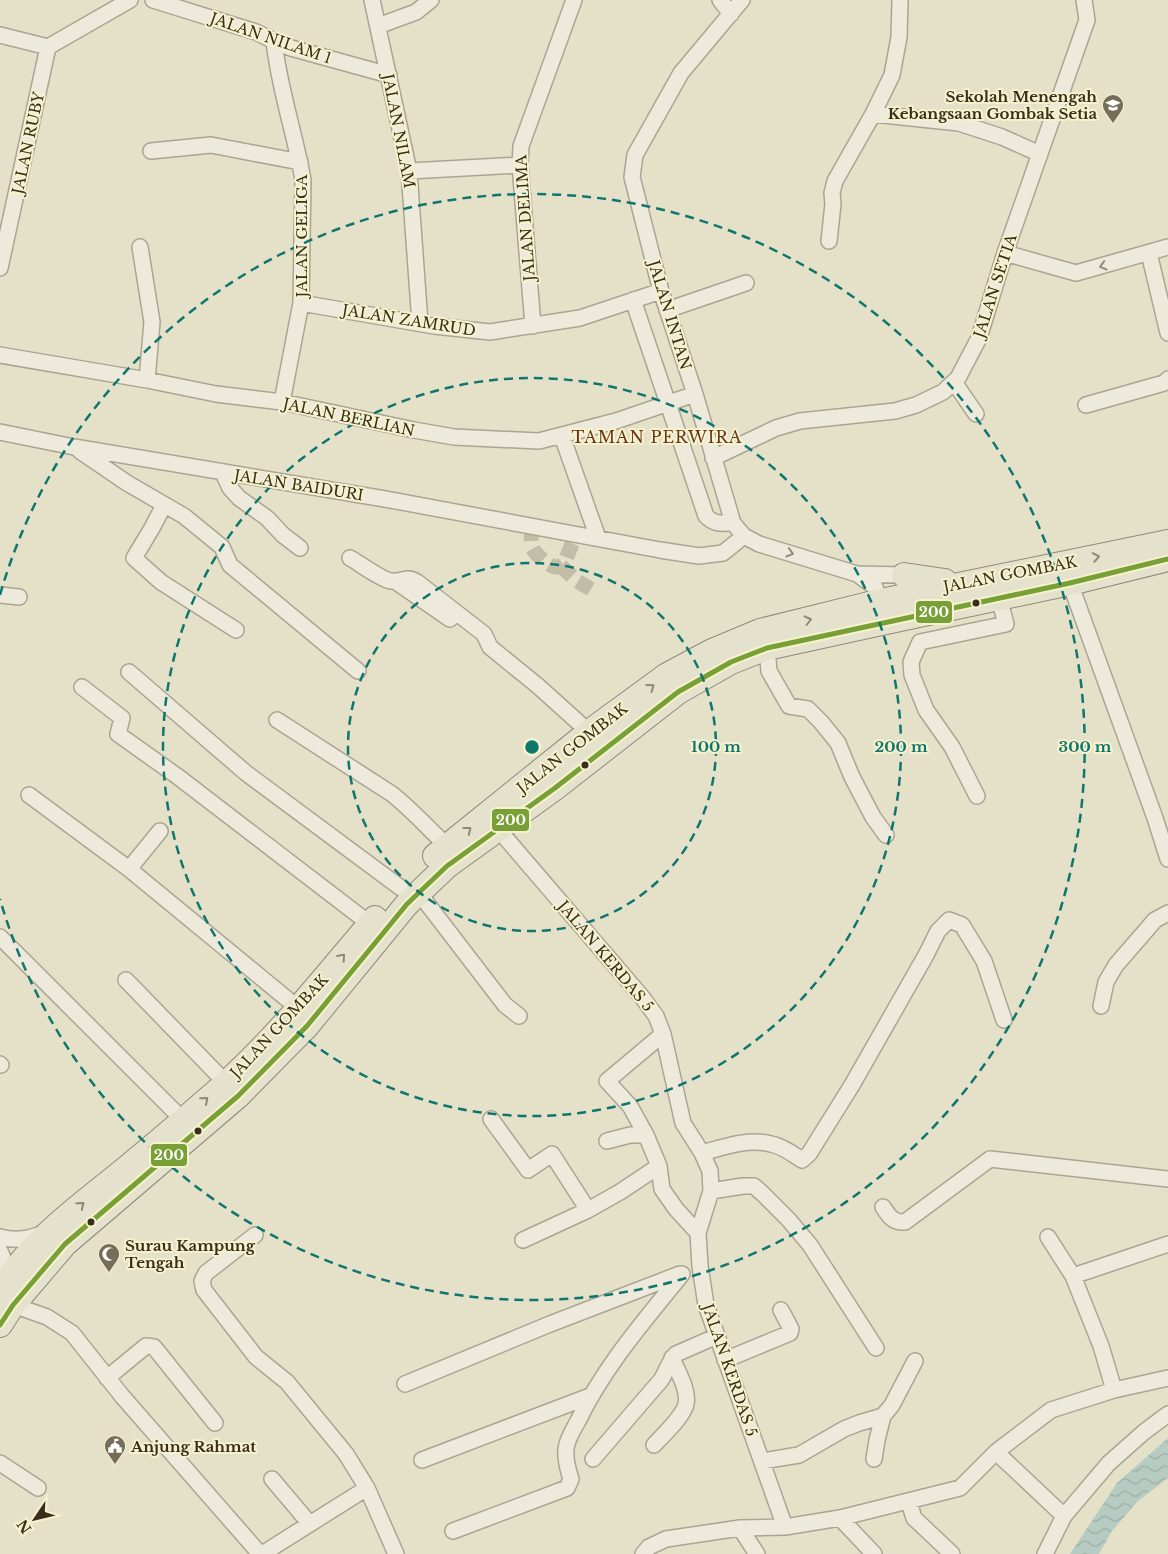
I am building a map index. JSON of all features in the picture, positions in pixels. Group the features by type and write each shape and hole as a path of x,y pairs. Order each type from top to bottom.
{"main road":[{"name":"JALAN GOMBAK","path":"0,1325 7,1291 28,1252 52,1228 226,1083 266,1044 370,924 410,891 555,788 678,692 731,662 767,648 884,611 908,595 1168,542"},
{"name":"JALAN GOMBAK","path":"908,595 999,598 1168,559"},
{"name":"JALAN GOMBAK","path":"7,1291 238,1096 307,1026 407,904 410,891 437,854 590,732 667,675 712,651 760,632 884,611"}],"street":[{"path":"0,35 48,46 130,0"},
{"name":"JALAN NILAM 1","path":"153,0 256,32 291,48 389,75"},
{"name":"JALAN NILAM","path":"372,0 409,171 420,323"},
{"path":"378,26 416,12 431,0"},
{"name":"JALAN DELIMA","path":"532,326 520,165 521,146 574,0"},
{"path":"720,0 731,14"},
{"name":"JALAN INTAN","path":"742,0 681,73 635,155 632,177 661,291 695,394 734,523 744,536 759,544 856,574 908,595"},
{"path":"829,241 832,193 835,181 873,114 892,75 899,37 900,0"},
{"name":"JALAN SETIA","path":"713,458 776,428 800,421 895,411 916,405 943,392 958,378 980,338 1005,253 1087,20 1084,0"},
{"name":"JALAN GELIGA","path":"274,41 277,70 303,180 302,303 282,402"},
{"name":"JALAN RUBY","path":"0,268 48,46"},
{"path":"873,114 960,122 1002,137 1040,154"},
{"path":"151,151 211,145 300,162"},
{"path":"409,171 520,165"},
{"path":"140,247 152,322 147,380"},
{"path":"1005,253 1076,273 1168,247"},
{"path":"1150,252 1168,333"},
{"path":"667,310 746,283"},
{"name":"JALAN ZAMRUD","path":"302,303 434,326 490,332 580,318 661,291"},
{"path":"632,300 706,516 712,522 719,524 734,523"},
{"name":"JALAN BERLIAN","path":"0,355 147,380 216,394 282,402 454,437 539,441 616,422 695,394"},
{"path":"1086,405 1164,383 1168,379"},
{"path":"954,382 976,414"},
{"name":"JALAN BAIDURI","path":"0,432 74,447 385,499 699,556 723,553 744,536"},
{"path":"562,436 598,538"},
{"path":"74,447 127,483 184,516 222,546 230,565 358,671"},
{"path":"223,473 230,488 239,498 267,518 283,535 300,548"},
{"path":"164,505 134,558 161,582 236,630"},
{"path":"350,558 388,581 396,582 410,579 417,582 484,634 490,647 590,732"},
{"name":"JALAN INTAN","path":"856,574 875,587 884,611"},
{"path":"1070,583 1168,859"},
{"path":"0,595 19,597"},
{"path":"977,796 952,747 926,710 912,675 911,662 920,642 1006,624 999,598"},
{"path":"767,648 769,671 789,706 808,709 838,743 868,809 886,834"},
{"path":"129,672 246,773 410,891 505,1005 518,1016"},
{"path":"82,687 122,718 118,734 177,776 370,924"},
{"path":"277,720 392,794 448,846"},
{"path":"29,795 130,870 298,1008"},
{"name":"JALAN KERDAS 5","path":"498,829 642,997 656,1016 663,1034 683,1123 702,1153 710,1171 711,1191 698,1233 700,1266 706,1305 786,1527"},
{"path":"130,870 160,831"},
{"path":"1101,1006 1106,982 1116,965 1155,920 1168,913"},
{"path":"702,1153 735,1144 757,1142 773,1144 802,1160 809,1154 852,1085 938,932 949,920 962,925 984,960 1004,1020"},
{"path":"0,937 183,1120"},
{"path":"126,980 226,1083"},
{"path":"663,1034 607,1081 630,1106 646,1135 659,1166 662,1189 676,1209 698,1233"},
{"path":"491,1119 528,1170 552,1154 588,1210"},
{"path":"608,1141 630,1135 646,1135"},
{"path":"883,1207 892,1220 905,1222 990,1159 1168,1179"},
{"path":"523,1240 588,1210 620,1192 659,1166"},
{"path":"711,1191 754,1186 764,1194 810,1245 876,1348"},
{"path":"0,1237 29,1238 52,1228"},
{"path":"255,1235 206,1273 202,1281 204,1290 256,1357 287,1382 346,1454 367,1488 396,1554"},
{"path":"1048,1237 1074,1276 1101,1346 1114,1390"},
{"path":"1074,1276 1168,1244"},
{"path":"0,1250 5,1263 7,1291 72,1333 107,1378 261,1554 367,1488"},
{"path":"405,1384 550,1324 700,1266"},
{"path":"453,1531 567,1488 571,1480 566,1458 568,1441 590,1396 634,1334 682,1274"},
{"path":"725,1360 790,1333 791,1329 781,1310"},
{"path":"593,1459 661,1380 676,1354 717,1336"},
{"path":"107,1378 146,1346 154,1347 215,1423"},
{"path":"654,1445 674,1424 686,1405 685,1390 672,1358"},
{"path":"874,1459 884,1416 892,1405 915,1361"},
{"path":"649,1552 666,1539 740,1528 786,1527 840,1518 960,1488 996,1452 1051,1410 1114,1390 1168,1378"},
{"path":"422,1460 590,1396"},
{"path":"1045,1554 1064,1516 1109,1463 1168,1414"},
{"path":"762,1460 799,1455 844,1429 884,1416"},
{"path":"996,1452 1064,1516"},
{"path":"0,1463 38,1488"},
{"path":"272,1479 310,1524"},
{"path":"909,1502 914,1518 952,1554"},
{"path":"840,1518 874,1554"},
{"path":"740,1528 757,1554"}],"water":[{"path":"1168,1438 1168,1478 1138,1501 1112,1531 1099,1554 1070,1554 1117,1483"}],"tunnel":[{"path":"532,526 531,542 533,550 546,562 556,567 564,564 576,534"},
{"path":"561,566 577,581 594,591"}],"transit line":[{"name":"200","path":"0,1325 13,1305 65,1244 238,1096 307,1026 407,904 447,866 555,788 678,692 731,662 767,648 1070,583 1168,559"}],"place":[{"name":"Sekolah Menengah Kebangsaan Gombak Setia","path":"1113,124"},
{"name":"Surau Kampung Tengah","path":"109,1273"},
{"name":"Anjung Rahmat","path":"115,1465"}],"district":[{"name":"TAMAN PERWIRA","path":"657,437"}]}
